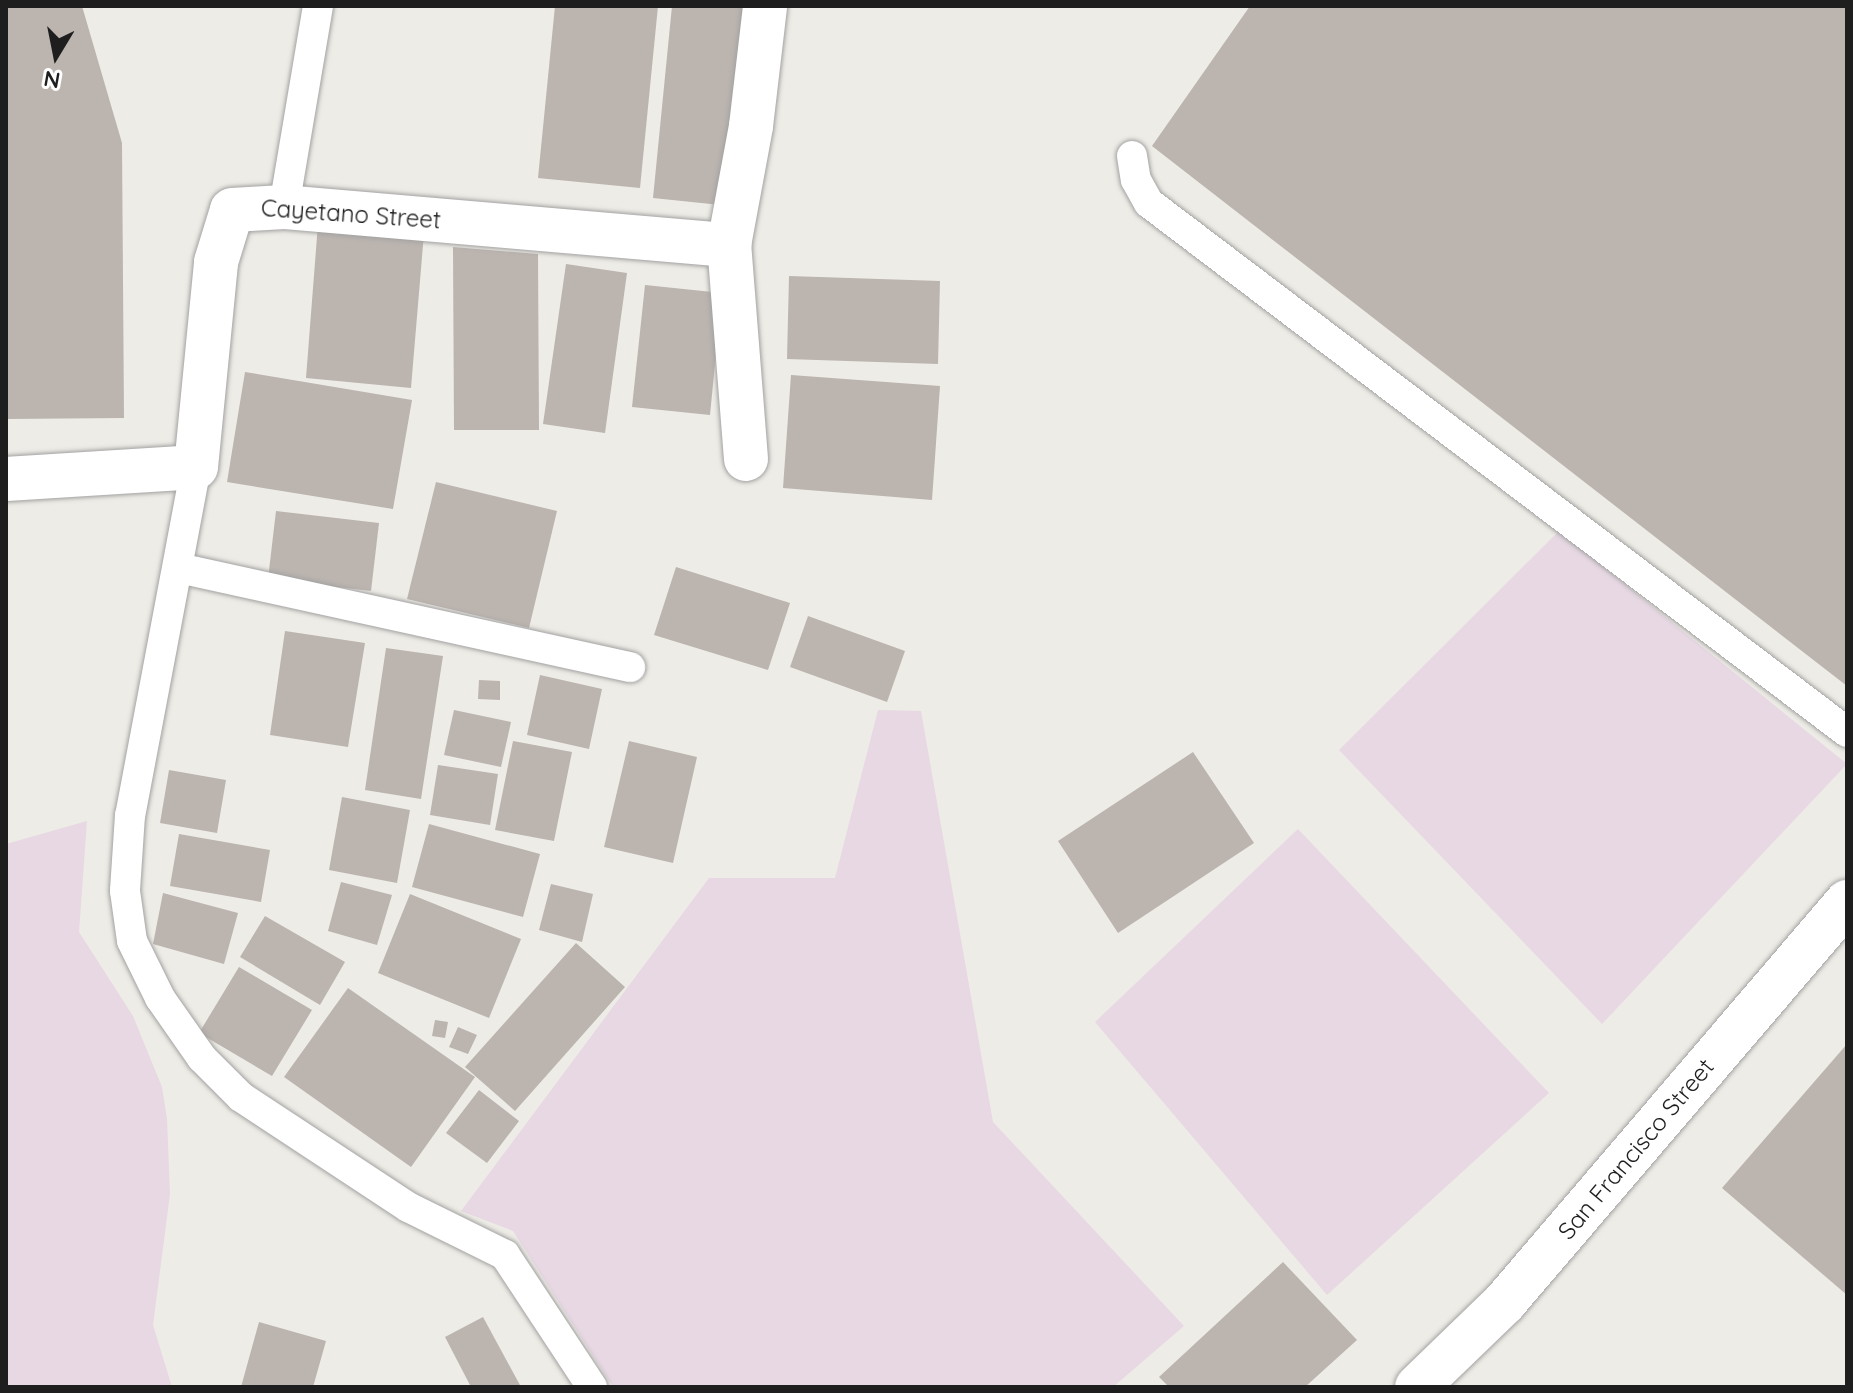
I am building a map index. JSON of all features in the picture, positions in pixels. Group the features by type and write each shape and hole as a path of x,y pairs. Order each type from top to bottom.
{"street":[{"path":"746,459 729,245 751,126 765,6"},
{"name":"Cayetano Street","path":"196,467 221,241 232,210 284,207 729,245"},
{"path":"6,479 196,467"},
{"name":"San Francisco Street","path":"1417,1387 1504,1303 1847,902"}],"lane":[{"path":"284,207 318,6"},
{"path":"1132,156 1136,180 1149,203 1847,732"},
{"path":"196,467 130,815 125,891 132,941 160,998 202,1058 241,1097 408,1207 505,1255 592,1387"},
{"path":"179,568 630,667"}],"shaded area":[{"path":"1559,531 1847,764 1602,1024 1339,750"},
{"path":"878,710 921,711 993,1122 1184,1326 1113,1387 613,1387 513,1231 461,1211 709,878 835,878"},
{"path":"87,821 79,932 133,1016 162,1087 167,1119 170,1194 153,1325 172,1387 6,1387 6,844"},
{"path":"1298,829 1549,1093 1327,1295 1095,1022"}],"building":[{"path":"6,6 82,6 122,143 124,418 6,419"},
{"path":"555,6 658,6 640,188 538,178"},
{"path":"672,6 749,6 730,206 653,198"},
{"path":"1250,6 1847,6 1847,686 1152,146"},
{"path":"318,224 424,233 411,388 306,378"},
{"path":"453,247 538,254 539,430 454,430"},
{"path":"566,264 627,273 605,433 543,424"},
{"path":"789,276 940,281 938,364 787,359"},
{"path":"645,285 722,293 710,415 632,407"},
{"path":"245,372 412,400 393,509 227,482"},
{"path":"791,375 940,386 932,500 783,488"},
{"path":"436,482 557,511 529,628 407,599"},
{"path":"276,511 379,523 371,591 268,579"},
{"path":"676,567 790,603 768,670 654,635"},
{"path":"808,616 905,651 887,702 790,667"},
{"path":"285,631 365,643 348,747 270,735"},
{"path":"386,648 443,656 421,799 365,790"},
{"path":"540,675 602,689 589,749 527,735"},
{"path":"479,680 500,681 500,700 478,699"},
{"path":"454,710 511,722 501,767 444,755"},
{"path":"513,741 572,752 554,841 495,830"},
{"path":"629,741 697,757 673,863 604,847"},
{"path":"1193,752 1254,843 1118,933 1058,841"},
{"path":"438,765 498,774 490,825 430,815"},
{"path":"169,770 226,780 217,833 160,823"},
{"path":"342,797 410,810 397,883 329,870"},
{"path":"429,824 540,854 523,917 412,887"},
{"path":"179,834 270,850 261,902 170,886"},
{"path":"341,882 392,895 377,945 328,931"},
{"path":"551,884 593,894 582,942 539,930"},
{"path":"163,893 238,913 224,964 153,944"},
{"path":"410,894 521,939 489,1018 378,973"},
{"path":"265,916 345,962 320,1005 240,957"},
{"path":"576,943 625,987 515,1111 465,1067"},
{"path":"239,967 312,1010 272,1076 199,1033"},
{"path":"348,988 475,1077 411,1167 284,1077"},
{"path":"435,1020 448,1022 445,1038 432,1036"},
{"path":"458,1027 477,1035 468,1054 449,1047"},
{"path":"1847,1044 1847,1295 1722,1188"},
{"path":"479,1090 519,1121 487,1163 446,1133"},
{"path":"1283,1262 1357,1340 1305,1387 1169,1387 1159,1377"},
{"path":"483,1317 521,1387 471,1387 445,1337"},
{"path":"259,1322 326,1341 313,1387 241,1387"}]}
